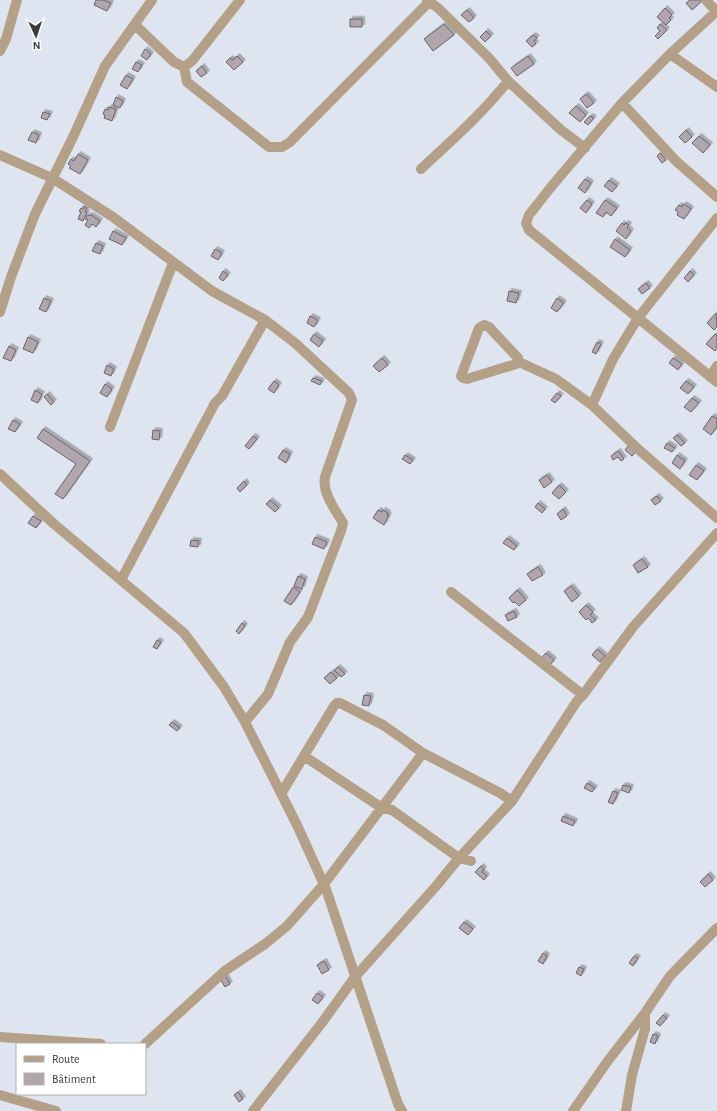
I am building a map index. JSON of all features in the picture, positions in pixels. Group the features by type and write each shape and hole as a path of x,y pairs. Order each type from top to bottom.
{"street":[{"path":"0,51 17,0"},
{"path":"0,312 2,298 35,214 73,137 105,66 152,0"},
{"path":"184,67 192,61 240,0"},
{"path":"184,67 187,82 269,148 282,147 290,142 429,0 489,58 508,80 561,130 585,148"},
{"path":"706,0 717,12 670,54 622,103 551,187 529,215 526,223 529,230 714,379 717,366"},
{"path":"135,25 174,62 184,67"},
{"path":"670,54 717,87"},
{"path":"420,170 479,115 508,80"},
{"path":"622,103 676,161 717,197"},
{"path":"0,155 52,178 113,217 212,291 265,320 295,344 349,393 352,400 324,477 325,491 343,523 341,531 308,617 290,642 268,694 245,722"},
{"path":"592,405 613,359 638,318 717,218"},
{"path":"110,427 174,263"},
{"path":"121,580 215,403 222,396 265,320"},
{"path":"519,362 466,379 461,376 479,328 484,325 489,326 518,358 519,362 556,379 592,405 638,449 717,518"},
{"path":"0,474 54,524 184,633 224,687 245,722 324,884 397,1109"},
{"path":"253,1111 322,1024 355,977 437,885 459,858 512,801 576,701 583,695 633,627 717,533"},
{"path":"451,592 583,695"},
{"path":"281,794 334,706 337,703 340,703 383,725 423,753 500,793 512,801"},
{"path":"146,1043 226,970 265,944 287,926 324,884 423,753"},
{"path":"304,756 382,808 392,810 459,858 471,861"},
{"path":"573,1111 607,1062 645,1013 670,976 717,928"},
{"path":"626,1111 632,1076 645,1029 645,1013"},
{"path":"0,1036 88,1043"},
{"path":"0,1095 56,1111"}],"building":[{"path":"96,0 103,0 111,3 107,11 94,5"},
{"path":"690,0 702,1 692,10 686,3"},
{"path":"665,8 672,15 669,18 671,20 666,25 657,17"},
{"path":"467,10 474,18 469,22 461,15"},
{"path":"350,19 362,19 362,27 350,27"},
{"path":"444,24 454,35 433,51 424,39"},
{"path":"660,24 667,30 658,39 655,36 660,31 657,28"},
{"path":"486,31 491,36 485,42 480,37"},
{"path":"533,35 537,38 534,41 536,44 532,47 526,41"},
{"path":"145,49 151,54 147,60 141,56"},
{"path":"237,56 243,62 234,70 226,62 230,58 233,60"},
{"path":"528,56 534,64 517,76 511,68"},
{"path":"136,62 142,65 138,72 132,69"},
{"path":"202,66 207,73 201,77 196,71"},
{"path":"126,75 133,79 127,89 120,85"},
{"path":"586,94 594,103 587,108 580,99"},
{"path":"116,97 123,101 120,108 113,105"},
{"path":"576,106 586,115 580,122 569,113"},
{"path":"109,107 116,109 112,121 104,118 105,115 103,114 105,109 108,110"},
{"path":"43,112 50,114 47,120 41,118"},
{"path":"590,116 594,118 588,125 584,122"},
{"path":"686,130 692,137 685,143 679,137"},
{"path":"32,132 39,135 36,143 28,140"},
{"path":"699,136 710,145 703,153 692,143"},
{"path":"660,153 666,160 662,163 657,156"},
{"path":"78,154 88,160 80,174 69,168 71,166 68,164 71,159 74,161"},
{"path":"585,179 591,183 585,193 578,188"},
{"path":"609,180 617,186 612,192 604,186"},
{"path":"587,200 592,204 586,213 580,208"},
{"path":"605,200 617,208 611,216 606,212 603,217 596,213"},
{"path":"684,204 691,209 684,219 677,215 678,212 675,210 679,205 682,207"},
{"path":"84,206 87,208 85,211 87,212 83,221 78,219 81,212 79,211 81,208 83,209"},
{"path":"88,215 91,215 100,221 96,227 92,224 89,228 85,225 88,220 85,219"},
{"path":"622,223 624,225 626,223 629,225 627,228 631,231 626,239 616,231"},
{"path":"113,231 126,238 122,245 109,239"},
{"path":"615,239 630,250 625,257 610,247"},
{"path":"96,243 103,246 100,254 92,251"},
{"path":"215,249 222,253 218,260 211,256"},
{"path":"223,271 228,275 223,281 219,278"},
{"path":"690,271 694,275 688,282 684,278"},
{"path":"646,283 650,288 642,294 638,289"},
{"path":"509,291 519,293 516,303 507,301"},
{"path":"44,298 51,301 46,312 39,309"},
{"path":"557,298 564,303 557,312 551,308"},
{"path":"716,313 717,327 714,330 707,323"},
{"path":"310,316 318,320 314,327 307,323"},
{"path":"314,334 323,341 319,347 310,340"},
{"path":"715,334 717,336 717,348 715,351 706,344"},
{"path":"28,337 38,342 33,353 23,349"},
{"path":"597,342 601,344 596,354 592,352"},
{"path":"9,346 16,350 11,361 3,358"},
{"path":"382,358 388,365 379,372 373,366"},
{"path":"673,358 682,364 678,370 669,363"},
{"path":"107,365 114,369 111,376 104,373"},
{"path":"313,378 322,381 320,385 311,381"},
{"path":"274,381 279,385 274,393 268,389"},
{"path":"686,381 694,387 688,394 680,388"},
{"path":"105,384 112,389 107,397 100,393"},
{"path":"35,390 42,394 38,403 31,400"},
{"path":"557,393 561,396 555,403 551,400"},
{"path":"47,394 54,402 51,405 44,397"},
{"path":"692,398 699,403 691,412 684,407"},
{"path":"712,416 717,419 717,427 711,435 703,429"},
{"path":"13,420 20,424 15,432 8,429"},
{"path":"43,429 90,461 63,499 55,494 76,464 37,438"},
{"path":"153,430 160,431 159,440 152,439"},
{"path":"677,435 685,443 681,446 673,438"},
{"path":"253,436 257,439 249,449 245,446"},
{"path":"667,443 675,448 672,452 664,448"},
{"path":"628,446 636,452 632,456 625,450"},
{"path":"283,450 290,454 286,463 278,458"},
{"path":"618,451 624,459 621,461 618,457 613,460 611,456"},
{"path":"405,455 413,460 410,464 402,459"},
{"path":"677,455 685,461 680,469 672,463"},
{"path":"696,465 704,471 697,480 689,475"},
{"path":"547,475 552,482 544,488 539,480"},
{"path":"244,481 247,485 240,492 237,488"},
{"path":"559,485 566,492 559,499 552,493"},
{"path":"657,496 661,501 655,505 651,500"},
{"path":"270,500 279,508 275,512 266,504"},
{"path":"538,503 545,509 542,513 535,507"},
{"path":"563,509 567,516 561,520 557,514"},
{"path":"378,510 382,512 383,510 388,513 387,515 389,515 384,525 373,518"},
{"path":"33,516 41,521 36,528 28,523"},
{"path":"315,537 327,542 324,549 312,544"},
{"path":"507,538 517,546 514,550 503,543"},
{"path":"191,540 199,541 198,547 190,546"},
{"path":"642,559 648,567 638,573 633,565"},
{"path":"538,567 543,575 532,581 527,574"},
{"path":"298,576 305,579 302,589 294,586"},
{"path":"571,586 579,596 572,602 564,591"},
{"path":"293,587 300,592 291,605 284,601"},
{"path":"517,590 526,600 519,606 515,602 513,603 509,598"},
{"path":"586,605 593,612 590,615 596,620 592,623 588,618 586,620 579,612"},
{"path":"514,611 517,617 508,621 505,615"},
{"path":"242,623 245,626 239,634 236,631"},
{"path":"157,640 161,642 157,649 153,647"},
{"path":"597,649 605,656 600,662 592,655"},
{"path":"546,653 554,660 550,665 542,657"},
{"path":"338,667 345,674 341,677 334,670"},
{"path":"331,672 337,678 330,684 324,678"},
{"path":"364,695 371,696 369,706 362,705"},
{"path":"172,722 180,728 177,731 169,725"},
{"path":"587,783 595,788 592,792 584,788"},
{"path":"623,785 631,787 629,793 621,790"},
{"path":"613,791 618,793 613,804 608,802"},
{"path":"563,816 575,821 573,826 561,821"},
{"path":"481,866 484,869 482,872 487,876 484,880 475,872"},
{"path":"708,874 713,880 705,887 700,882"},
{"path":"464,922 473,929 468,935 459,928"},
{"path":"543,953 547,956 543,964 538,961"},
{"path":"634,956 638,958 633,966 629,963"},
{"path":"324,961 329,970 322,974 317,965"},
{"path":"579,967 584,969 581,976 576,973"},
{"path":"224,974 230,984 225,987 219,977"},
{"path":"317,993 323,997 318,1004 312,1000"},
{"path":"663,1015 667,1018 660,1026 656,1023"},
{"path":"653,1034 658,1036 655,1044 650,1042"},
{"path":"238,1092 243,1099 239,1102 234,1095"}]}
